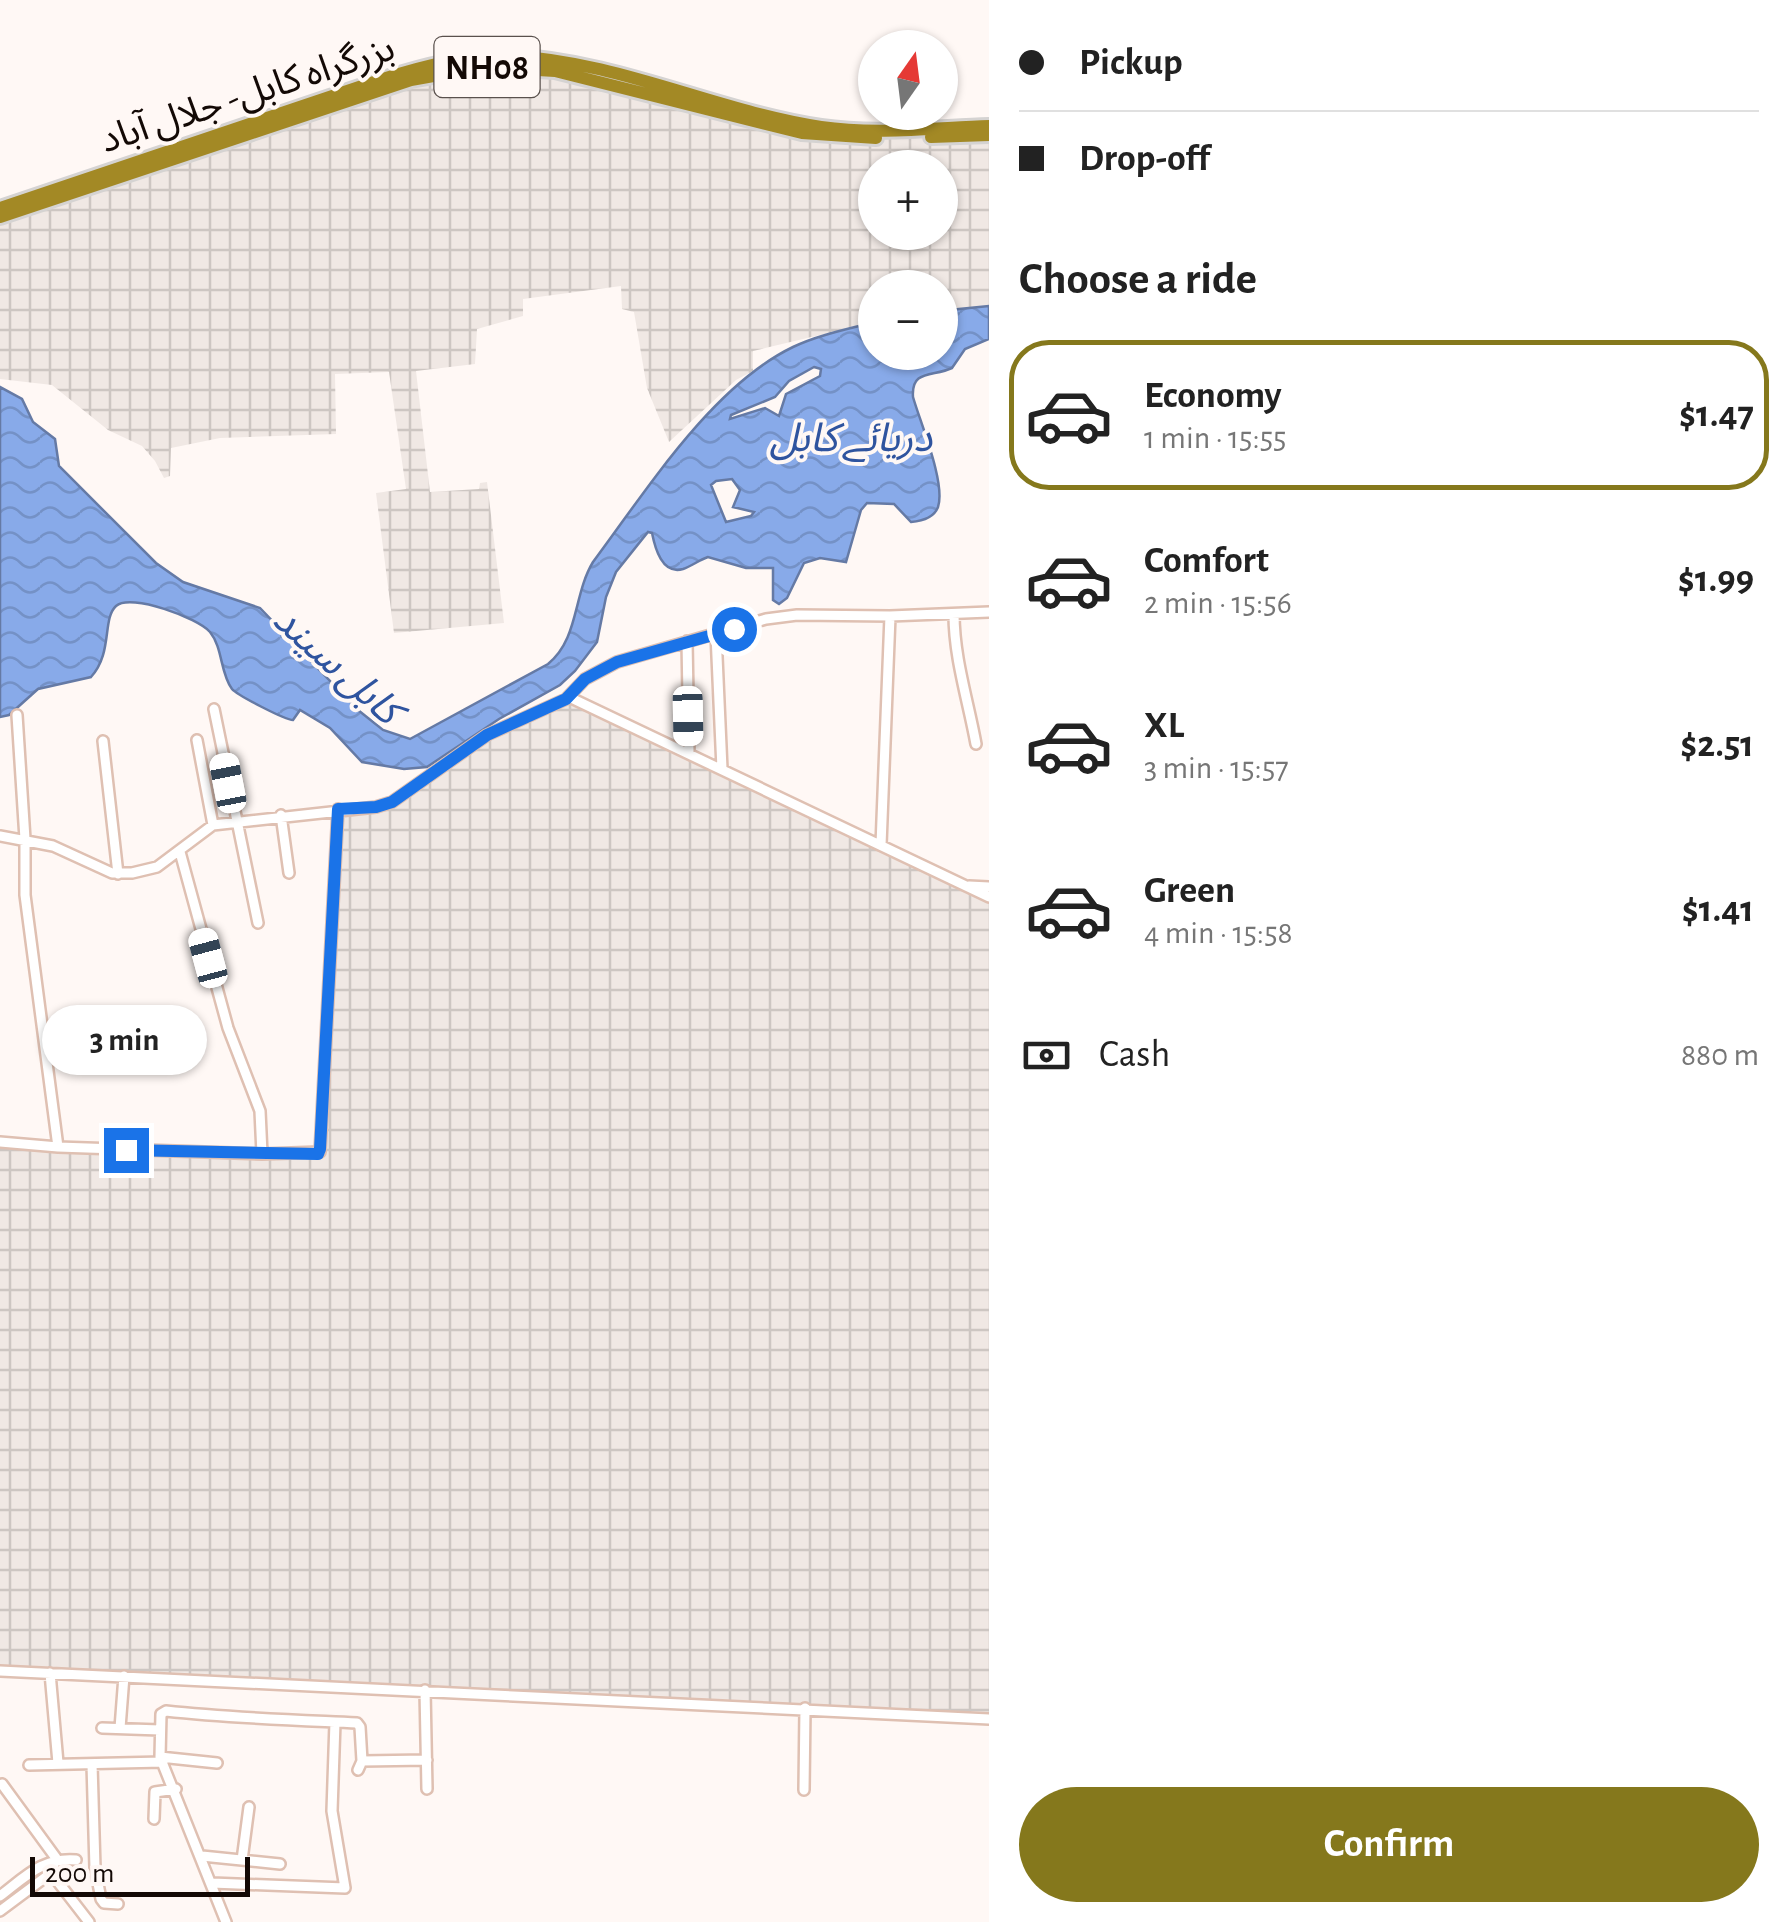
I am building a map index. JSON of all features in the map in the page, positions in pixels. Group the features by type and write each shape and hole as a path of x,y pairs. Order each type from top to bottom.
{"highway":[{"name":"بزرگراه کابل- جلال آباد","path":"0,217 383,79 445,61 551,60 824,127 897,130 989,126"},
{"name":"بزرگراه کابل- جلال آباد","path":"650,87 756,122 833,137 989,135"},
{"name":"بزرگراه کابل- جلال آباد","path":"0,208 34,202"}],"street":[{"path":"0,836 53,846 118,874 145,871 180,852 213,825 392,802 487,735 569,697 585,679 617,662 766,619 797,615 989,612"},
{"path":"954,614 954,647 976,744"},
{"path":"881,846 890,616"},
{"path":"716,634 722,769"},
{"path":"687,641 689,754"},
{"path":"569,697 989,898"},
{"path":"214,708 258,922"},
{"path":"17,715 25,895 58,1147"},
{"path":"103,740 118,874"},
{"path":"197,740 213,825"},
{"path":"0,1142 318,1154 338,809"},
{"path":"282,816 289,872"},
{"path":"180,852 228,1028 260,1111 262,1154"},
{"path":"966,886 989,887"},
{"path":"0,1672 989,1719"},
{"path":"50,1673 58,1763"},
{"path":"120,1728 124,1676"},
{"path":"425,1690 427,1789"},
{"path":"804,1790 805,1708"},
{"path":"226,1922 162,1759 160,1716 166,1711 242,1720 293,1718 359,1724 360,1765 426,1760"},
{"path":"212,1883 346,1888 332,1811 336,1722"},
{"path":"102,1728 160,1730"},
{"path":"29,1765 162,1759 217,1762"},
{"path":"92,1764 98,1884 102,1902 118,1904"},
{"path":"2,1784 56,1858"},
{"path":"154,1820 155,1792 176,1789"},
{"path":"242,1860 249,1807"},
{"path":"202,1856 280,1864"},
{"path":"0,1912 51,1873 56,1858"},
{"path":"0,1896 42,1863 56,1858 76,1860"},
{"path":"42,1863 89,1922"}],"shaded area":[{"path":"516,67 853,138 989,135 989,306 958,309 958,270 858,270 858,326 753,351 753,371 736,380 669,442 647,388 634,312 622,309 621,286 523,299 523,316 477,329 475,364 416,371 430,492 479,489 480,483 487,482 504,623 394,633 376,493 406,489 389,372 335,374 336,434 220,438 171,448 170,476 164,478 142,446 108,430 52,385 0,379 0,217 411,80"},
{"path":"566,699 989,903 989,1722 0,1675 0,1146 317,1154 338,809 392,802 487,735"}],"water":[{"name":"دریائے کابل","path":"989,306 989,339 965,349 958,359 958,309"},
{"name":"دریائے کابل","path":"858,327 858,370 944,370 919,378 913,388 938,483 940,496 934,514 911,522 894,504 867,503 861,510 846,562 820,558 804,563 787,598 779,604 773,600 773,568 746,568 708,557 676,570 661,559 652,533 648,532 616,572 606,597 597,642 575,671 560,685 499,719 427,767 404,769 362,762 330,728 300,710 293,720 251,701 228,683 217,645 203,626 179,614 135,603 116,606 112,612 102,658 91,677 38,689 9,715 0,717 0,387 22,399 33,422 55,439 59,466 156,563 183,582 260,608 358,710 383,730 410,739 548,664 571,629 593,562 682,442 735,387 763,365 793,347","holes":["814,367 821,369 820,376 786,394 779,416 765,408 730,419 731,415 775,397 789,381","732,479 740,490 733,507 754,512 726,522 711,485"]}],"route":[{"path":"126,1150 318,1154 338,809 392,802 487,735 566,699 585,679 617,662 734,629"}],"water label":[{"name":"کابل سيند","path":"338,664"}]}
